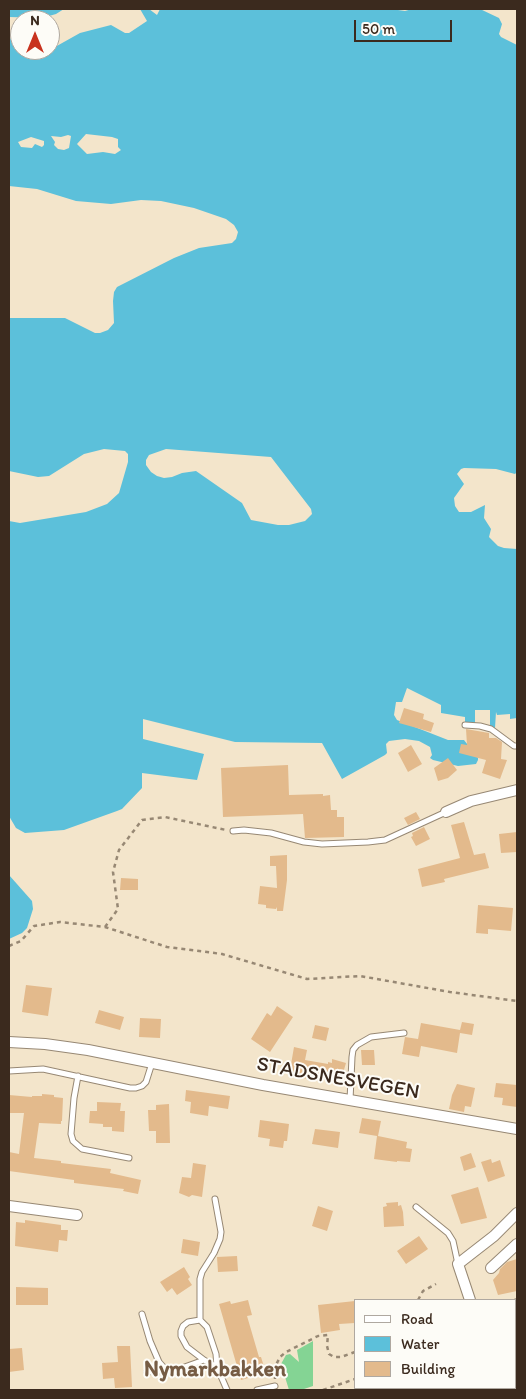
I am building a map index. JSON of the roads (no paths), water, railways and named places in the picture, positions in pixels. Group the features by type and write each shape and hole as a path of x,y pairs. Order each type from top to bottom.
{"street":[{"path":"446,812 471,801 517,790"},
{"name":"STADSNESVEGEN","path":"9,1042 45,1044 88,1050 350,1101 517,1129"},
{"path":"9,1206 77,1215"},
{"path":"470,1299 458,1264 494,1236 517,1213"},
{"path":"491,1268 517,1244"}],"lane":[{"path":"465,725 480,726 492,730 514,746 517,746"},
{"path":"233,831 244,830 271,833 304,842 322,844 368,842 393,837 436,815 446,812"},
{"path":"350,1101 352,1057 353,1050 357,1044 371,1037 404,1033"},
{"path":"9,1071 43,1069 136,1088 146,1082 152,1063"},
{"path":"78,1076 71,1134 73,1141 82,1149 129,1158"},
{"path":"215,1199 220,1224 220,1239 200,1278 200,1320 210,1333 216,1354 217,1367 227,1390"},
{"path":"416,1208 448,1233 453,1242 458,1264"},
{"path":"142,1314 159,1362 167,1371"},
{"path":"200,1320 188,1322 183,1326 181,1336 187,1347 217,1367"},
{"path":"147,1372 167,1371 204,1360"},
{"path":"257,1390 275,1386"}],"water":[{"path":"9,9 64,9 60,12 10,10 9,17"},
{"path":"140,9 149,9 157,15 160,9 391,9 405,11 412,9 480,9 499,18 502,24 499,34 501,37 517,45 517,472 515,474 496,469 461,469 457,474 464,484 454,498 455,506 459,512 471,512 485,505 484,518 491,529 489,537 498,546 517,549 517,718 510,719 510,714 497,715 496,712 495,728 490,726 490,710 475,710 475,723 465,722 465,717 441,713 441,705 407,688 402,702 396,702 394,715 397,720 448,740 464,740 478,758 476,764 458,766 433,760 430,758 432,755 430,747 419,741 405,739 389,741 386,744 387,753 385,755 342,779 322,743 235,742 143,719 143,739 204,754 197,780 142,773 142,788 122,809 64,830 25,833 16,828 9,816 9,521 20,523 86,512 107,504 119,493 128,462 128,454 125,451 104,449 84,454 49,476 38,477 9,471 9,318 65,318 95,333 108,330 114,323 113,301 114,292 117,287 174,258 199,248 232,243 236,239 238,232 234,225 226,219 194,208 161,201 141,200 111,204 76,201 37,189 9,186 9,38 10,60 60,60 60,44 80,33 111,25 125,33 129,33 147,21","holes":["86,134 118,139 118,147 121,150 115,154 103,152 87,154 77,144","51,136 61,137 71,136 69,148 64,150 58,149 54,145 55,142","31,137 44,141 44,145 42,147 35,144 32,148 21,147 18,142","166,449 271,457 311,509 312,514 305,521 289,525 251,520 242,503 196,471 164,478 151,472 146,465 149,455"]},
{"path":"9,875 32,901 33,909 27,928 22,933 9,939"}],"district":[{"name":"Nymarkbakken","path":"215,1370"}]}
